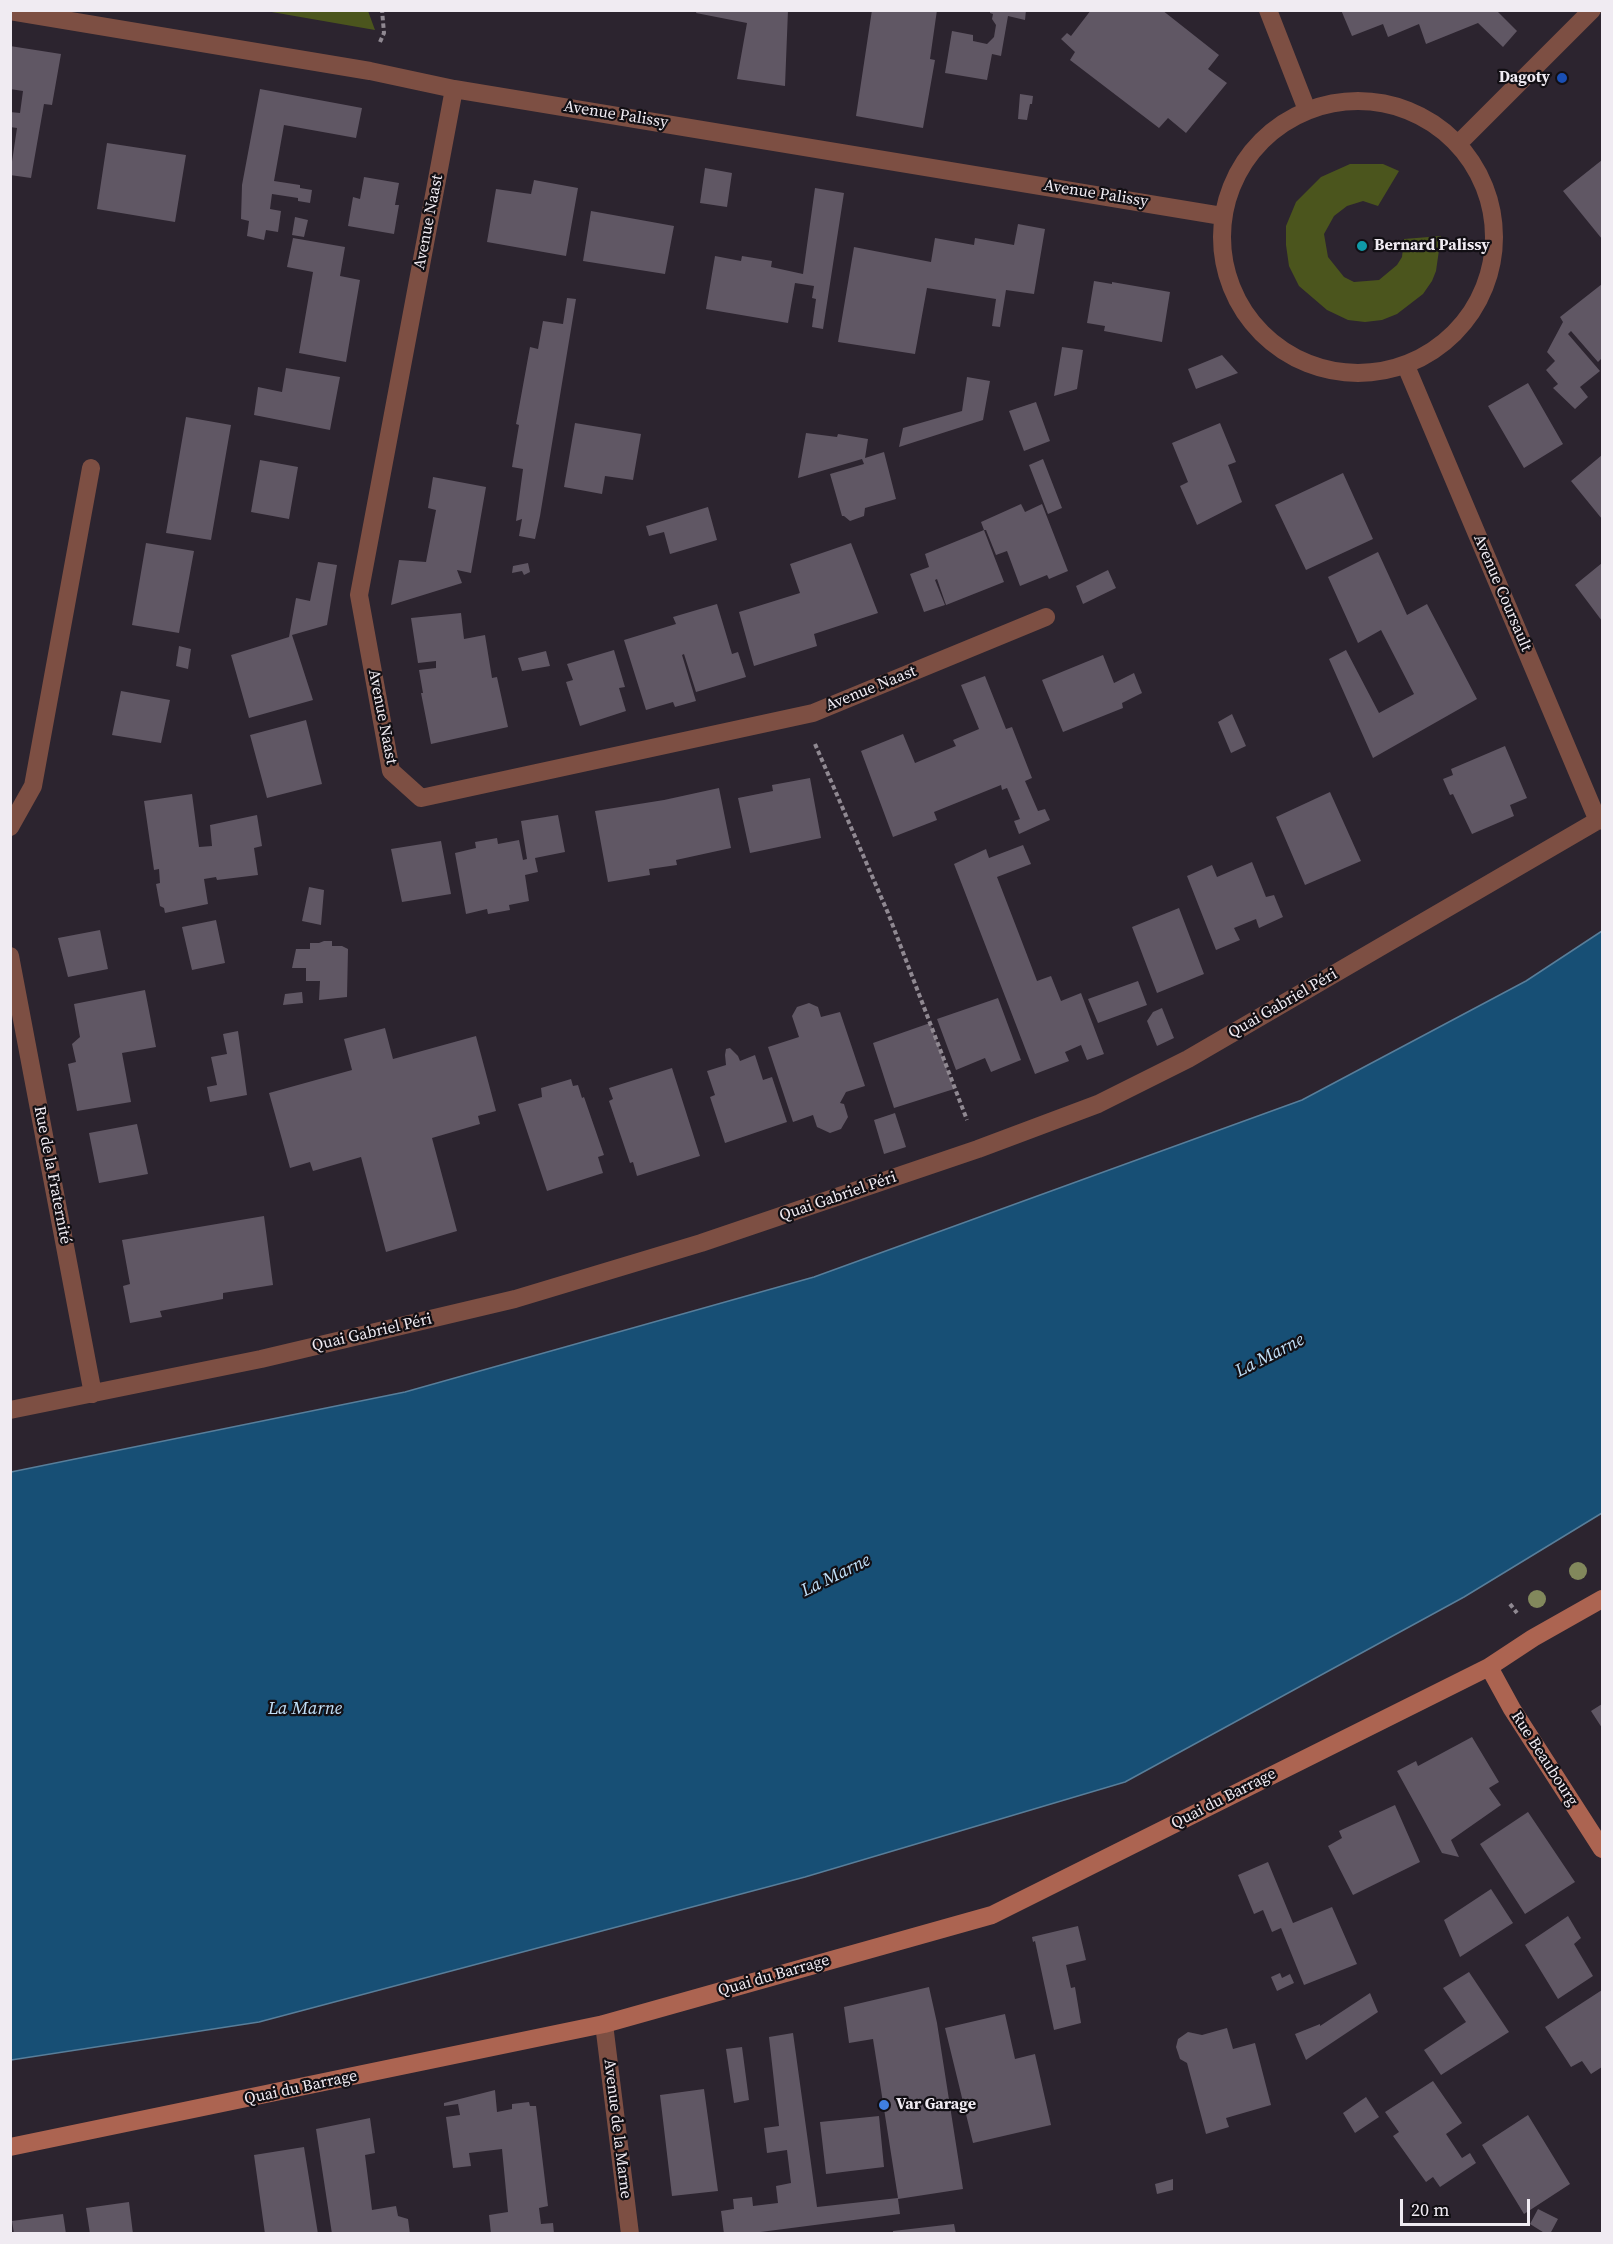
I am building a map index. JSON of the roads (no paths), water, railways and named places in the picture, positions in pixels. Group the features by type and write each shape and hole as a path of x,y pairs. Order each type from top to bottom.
{"street":[{"path":"1268,10 1307,110"},
{"path":"1459,143 1592,10"},
{"name":"Avenue Palissy","path":"10,11 370,71 454,89 1222,216"},
{"name":"Avenue Naast","path":"454,89 359,595 391,771 421,798 803,715 1046,617"},
{"path":"1350,100 1395,105 1422,116 1459,143 1478,170 1490,201 1495,228 1492,265 1487,284 1465,323 1439,348 1406,366 1362,375 1318,369 1277,349 1256,329 1232,290 1222,254 1222,216 1233,182 1250,152 1276,127 1307,110 1350,100"},
{"name":"Avenue Coursault","path":"1406,366 1600,819"},
{"path":"10,827 33,786 91,468"},
{"name":"Quai Gabriel Péri","path":"10,1410 261,1359 515,1299 744,1229 978,1149 1098,1104 1188,1059 1600,819"},
{"name":"Rue de la Fraternité","path":"10,956 93,1394"},
{"name":"Quai du Barrage","path":"10,2147 604,2024 992,1915 1489,1667 1533,1638 1602,1599"},
{"name":"Rue Beaubourg","path":"1489,1667 1512,1709 1602,1849"},
{"name":"Avenue de la Marne","path":"604,2024 630,2234"}],"water":[{"name":"La Marne","path":"1602,931 1602,1513 1464,1597 1125,1782 805,1877 259,2022 11,2060 11,1472 405,1392 814,1277 1302,1100 1526,981"}],"place":[{"name":"Dagoty","path":"1562,78"},
{"name":"Bernard Palissy","path":"1362,246"},
{"name":"Var Garage","path":"884,2105"}]}
